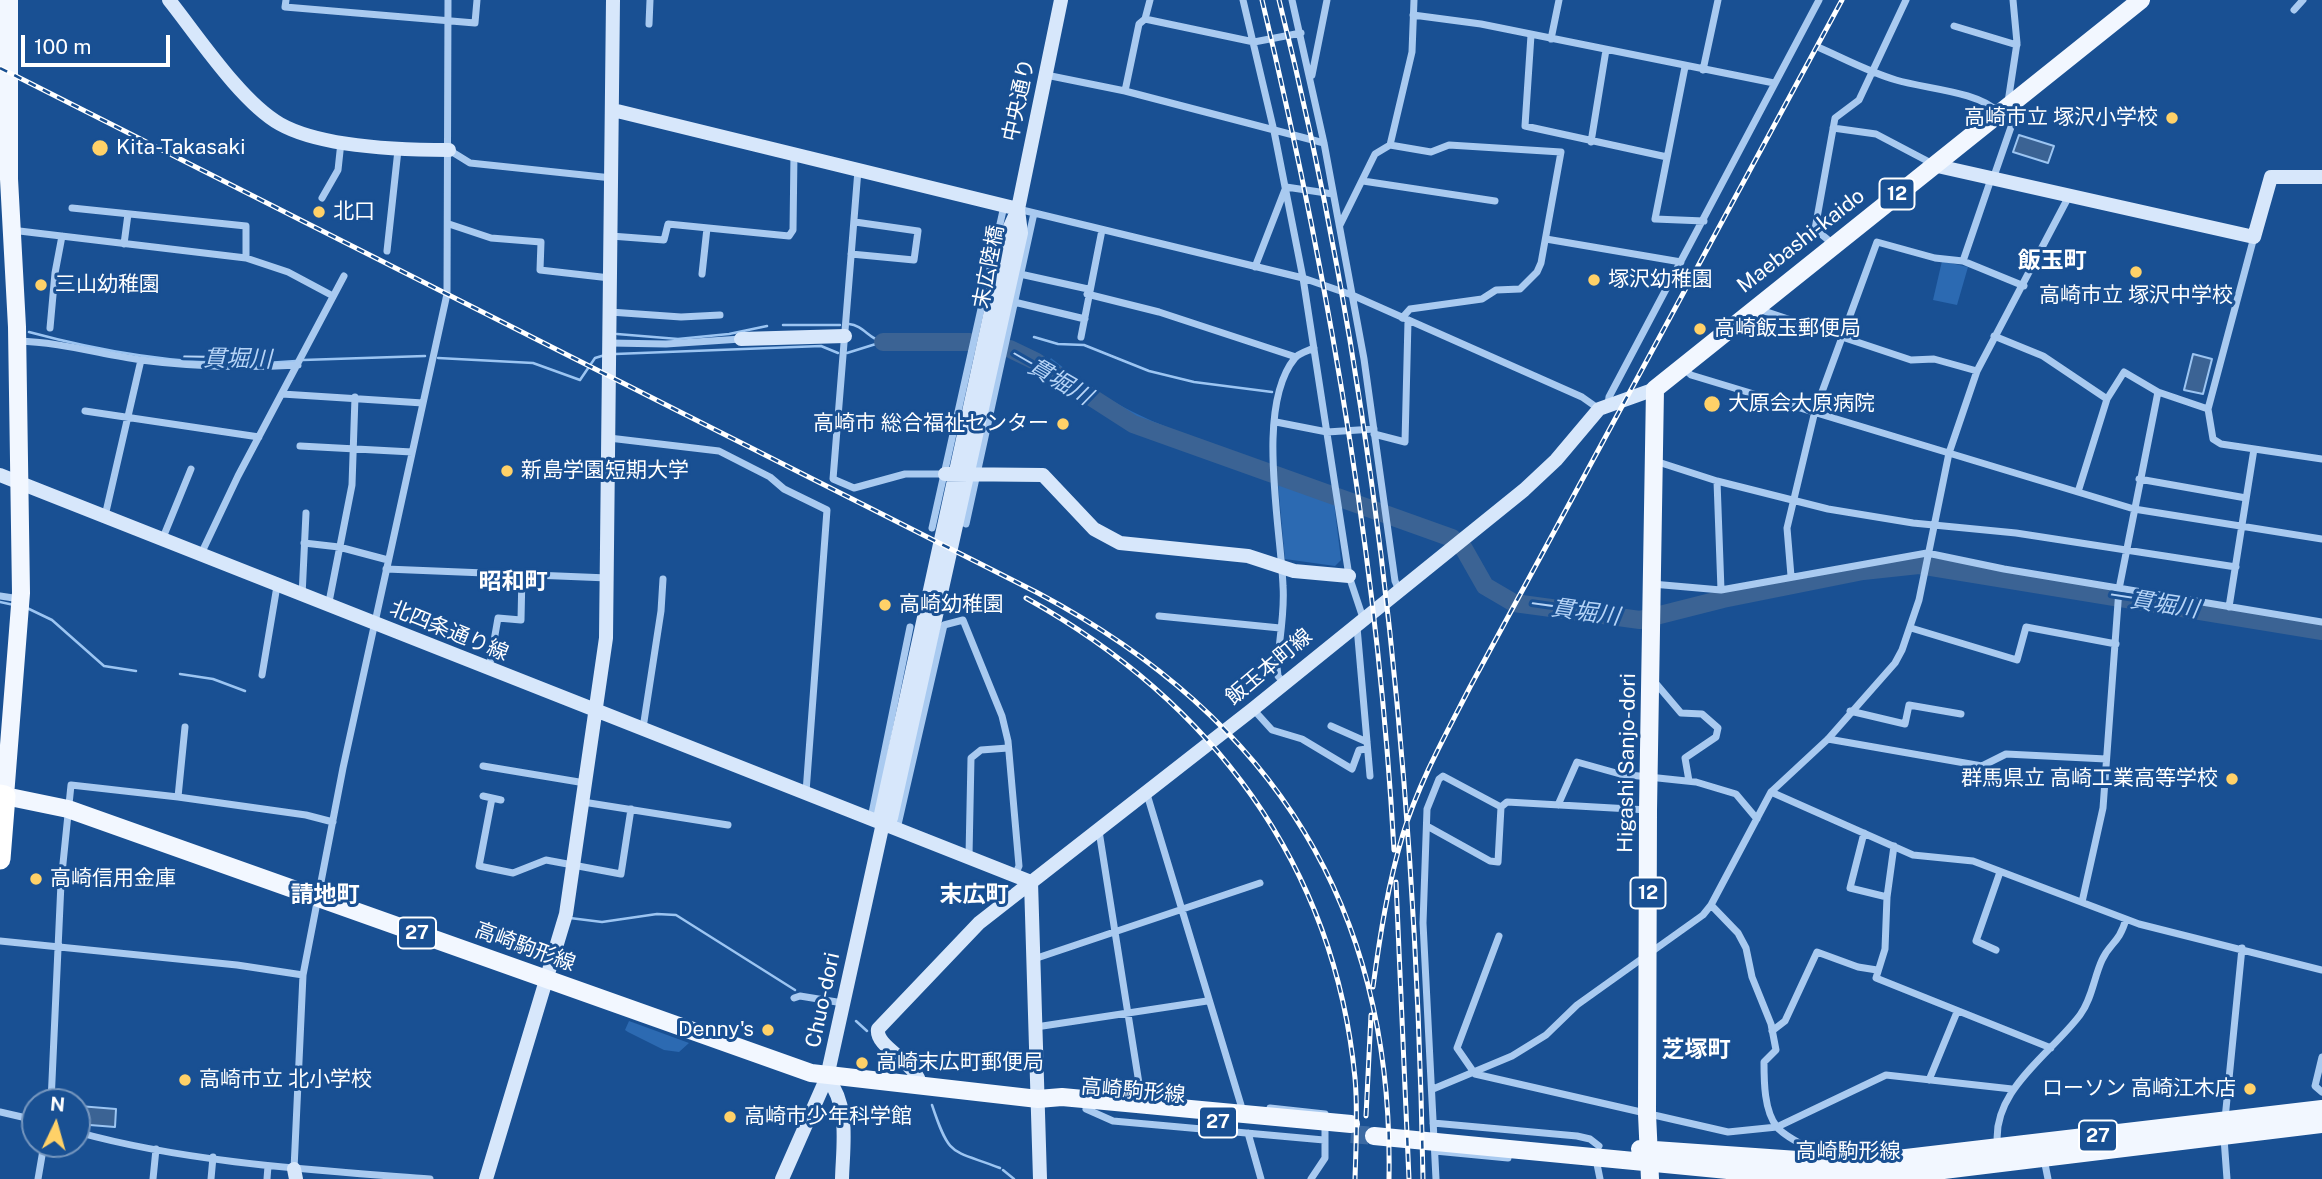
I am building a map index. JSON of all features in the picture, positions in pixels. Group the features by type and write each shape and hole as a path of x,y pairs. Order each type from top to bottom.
{"highway":[{"path":"0,859 3,795"}],"main road":[{"path":"3,795 20,605 17,341 5,179 9,0"},
{"name":"Maebashi-kaido","path":"1655,389 1754,307 2141,0"},
{"name":"Higashi Sanjo-dori","path":"1650,1164 1647,1114 1648,810 1652,617 1651,459 1655,389"},
{"name":"高崎駒形線","path":"3,795 68,809 827,1077 1038,1099 1083,1100 1351,1129"},
{"name":"高崎駒形線","path":"1374,1131 1747,1176 1824,1178 1985,1171 2044,1158 2322,1109"},
{"name":"高崎駒形線","path":"1650,1164 1865,1163 2225,1128 2322,1124"}],"street":[{"path":"169,0 246,94 266,114 298,132 398,150 449,150 470,163 612,178"},
{"path":"286,0 285,7 475,23 477,0"},
{"path":"295,1174 303,975 374,623 447,294 448,0"},
{"path":"485,1179 544,978 566,914 606,638 614,110 613,0"},
{"path":"649,24 650,0"},
{"name":"中央通り","path":"1011,207 1061,0"},
{"path":"1125,91 1139,24 1145,19 1150,0"},
{"path":"1243,0 1286,187 1303,278 1349,576 1359,620 1370,776"},
{"path":"1292,0 1334,194 1399,590"},
{"path":"1311,80 1327,0"},
{"path":"1390,145 1412,52 1414,0"},
{"path":"1551,39 1559,0"},
{"path":"1703,70 1718,0"},
{"path":"614,110 1303,278 1352,295 1604,407 1819,0"},
{"path":"1834,244 1815,229 1835,118 1858,100 1906,0"},
{"path":"1820,48 1872,71 1933,90 1971,96 2003,109 2017,45 2013,0"},
{"path":"2294,9 2303,0"},
{"path":"1413,15 1531,35 1774,83"},
{"path":"1145,19 1254,42 1301,33"},
{"path":"1954,26 2017,45"},
{"path":"1531,35 1525,127 1667,157"},
{"path":"1591,142 1606,50"},
{"path":"1685,67 1655,219 1703,221"},
{"path":"1045,74 1125,91 1324,144"},
{"path":"1963,261 2022,94"},
{"path":"1833,128 1876,134 1933,164 2254,237"},
{"path":"1276,422 1327,432 1374,432 1405,442 1405,320 1410,309 1482,299 1496,290 1520,289 1537,272 1546,239 1564,135"},
{"path":"323,198 338,170 341,141"},
{"path":"1339,226 1375,154 1390,145 1432,152 1449,145 1561,152"},
{"path":"387,251 398,150"},
{"path":"610,236 664,240 668,224 789,236 793,230 794,154"},
{"path":"858,169 833,479 854,488 905,474 1044,475 1094,529 1120,543 1248,556 1282,568 1349,576"},
{"path":"2322,177 2271,177 2208,409 2215,442 2322,459"},
{"path":"1363,181 1495,201"},
{"path":"1286,187 1334,194"},
{"path":"1255,267 1286,187"},
{"path":"1433,1089 1511,1056 1546,1035 1577,1005 1648,955 1711,905 1771,792 1828,739 1895,663 1912,628 1949,453 1978,371 2069,196"},
{"name":"末広陸橋","path":"884,823 891,818 906,724 991,336 1011,207"},
{"path":"72,208 246,226 246,258"},
{"path":"933,528 974,347 991,336 1014,302 1034,213"},
{"path":"124,244 128,214"},
{"path":"851,254 914,260 918,231 855,222"},
{"path":"449,224 491,238 541,242 540,270 610,278"},
{"path":"702,274 707,228"},
{"path":"10,230 246,258 288,272 333,296"},
{"path":"1081,337 1102,230"},
{"path":"50,328 55,273 62,236"},
{"path":"1546,239 1681,262"},
{"path":"1791,576 1787,528 1815,411 1877,242 1935,258 1963,261 2024,286"},
{"path":"1020,274 1159,312 1296,357"},
{"path":"201,555 259,437 344,276"},
{"path":"1014,302 1085,319"},
{"path":"1754,307 1911,360 1934,359 1978,371"},
{"path":"610,312 681,317 720,315"},
{"path":"609,351 741,339 845,336"},
{"path":"966,524 1003,352 991,336"},
{"path":"1994,336 2043,356 2106,399"},
{"path":"17,341 43,342 141,360 236,369 301,361"},
{"path":"1283,682 1278,676 1277,667 1282,568 1272,481 1276,422 1280,386 1296,357 1314,348"},
{"path":"105,517 141,360"},
{"path":"1682,367 1691,375 2134,509 2322,539"},
{"path":"2078,492 2106,399 2124,372 2158,392 2208,409"},
{"name":"飯玉本町線","path":"921,1087 918,1072 879,1040 878,1029 979,923 1253,709 1359,620 1547,470 1604,407 1655,389"},
{"path":"2082,902 2102,818 2119,591 2158,392"},
{"path":"282,394 423,403"},
{"path":"328,607 352,485 355,397"},
{"path":"85,411 259,437"},
{"path":"609,438 719,451 770,477 784,489 827,510 806,793"},
{"path":"300,446 412,452"},
{"path":"2229,607 2254,449"},
{"path":"1651,459 1793,502 1913,523 2126,549 2236,567"},
{"path":"162,540 191,470"},
{"name":"北四条通り線","path":"0,475 328,607 884,823"},
{"path":"2139,479 2246,498"},
{"path":"1717,481 1721,590"},
{"path":"302,596 306,513"},
{"path":"304,543 339,547 388,560"},
{"path":"1652,584 1721,590 1927,555 2119,591 2322,622"},
{"path":"386,569 608,578"},
{"path":"489,670 498,618 521,620 522,573"},
{"path":"643,729 661,611 663,579"},
{"path":"261,675 276,586"},
{"path":"0,596 20,605"},
{"path":"1158,616 1280,628"},
{"path":"906,724 944,625 963,620 1002,716 1008,748 1018,866 1015,875"},
{"path":"1912,628 2017,660 2026,626 2116,644"},
{"path":"906,724 910,627"},
{"path":"1651,677 1681,713 1702,714 1718,728 1716,737 1685,758 1689,781"},
{"path":"1850,712 1905,724 1909,705 1961,714"},
{"path":"1253,709 1272,730 1302,739 1352,769 1359,750 1367,746"},
{"path":"1331,726 1367,746"},
{"path":"178,797 185,727"},
{"path":"1828,739 1982,766 2006,754 2106,758"},
{"path":"969,856 971,758 981,751 1008,748"},
{"path":"1558,805 1577,762 1620,775 1689,781 1736,794 1757,819"},
{"path":"483,766 585,783"},
{"path":"1436,1179 1423,923 1427,809 1439,779 1443,776 1501,807"},
{"path":"52,1088 71,785 306,815 333,822"},
{"path":"1146,792 1241,1105"},
{"path":"1771,792 1913,855 1972,862 2126,919 2322,970"},
{"path":"483,796 501,800"},
{"path":"492,798 482,828 479,866 513,869 546,860 621,874 631,809"},
{"path":"582,802 728,825"},
{"path":"1427,826 1490,861 1498,862 1501,807 1507,802 1648,810"},
{"path":"884,823 1031,882 1040,1179"},
{"name":"Chuo-dori","path":"784,1178 827,1077 884,823"},
{"path":"1099,830 1142,1096"},
{"path":"1864,833 1850,888 1887,897"},
{"path":"1894,846 1887,897 1885,948 1876,978 2051,1048"},
{"path":"1996,950 1976,941 2000,872"},
{"path":"1034,959 1260,883"},
{"path":"1711,905 1738,933 1746,948 1752,977 1772,1031 1776,1050 1763,1062 1765,1097 1777,1127 1810,1149 1811,1163"},
{"path":"1998,1149 1996,1133 2012,1089 2081,1013 2101,962 2121,937 2126,919"},
{"path":"1499,936 1457,1048 1475,1074 1728,1132 1777,1127 1885,1075 2012,1089"},
{"path":"0,941 237,965 303,975"},
{"path":"2227,1179 2225,1128 2242,948"},
{"path":"1772,1031 1785,1021 1817,952 1877,970"},
{"path":"793,998 800,996 843,1003"},
{"path":"1035,1027 1207,1000"},
{"path":"1930,1080 1957,1012"},
{"path":"2322,1057 2315,1086 2322,1092"},
{"path":"827,1077 841,1098 842,1179"},
{"path":"1083,1100 1142,1096 1323,1112 1326,1116 1325,1158 1311,1179"},
{"path":"1083,1100 1122,1122 1324,1139"},
{"path":"0,1112 21,1117"},
{"path":"1433,1124 1590,1139 1597,1156 1600,1179"},
{"path":"1248,1133 1261,1179"},
{"path":"91,1135 156,1149 268,1166 295,1174 430,1179"},
{"path":"153,1179 156,1149"},
{"path":"1435,1149 1597,1156"},
{"path":"211,1179 214,1157"},
{"path":"38,1179 42,1158"},
{"path":"2044,1158 2048,1179"},
{"path":"267,1179 268,1166"}],"shaded area":[{"path":"2019,135 2054,146 2048,163 2013,152"},
{"path":"1942,261 1968,267 1957,305 1933,300"},
{"path":"2193,354 2212,359 2203,394 2184,390"},
{"path":"1051,358 1124,407 1206,441 1206,449 1143,423 1104,402 1067,376 1049,361"},
{"path":"1278,484 1334,503 1341,560 1335,566 1285,559"},
{"path":"629,1021 689,1043 679,1052 664,1050 625,1030"},
{"path":"91,1107 116,1109 115,1127 91,1125"}],"waterway":[{"path":"849,324 883,342"},
{"path":"783,325 840,325"},
{"path":"617,334 678,339 729,334 767,326"},
{"name":"一貫堀川","path":"29,332 94,347 161,358 229,363 296,361"},
{"path":"1034,337 1058,344 1084,345 1149,371 1194,382 1272,392"},
{"name":"一貫堀川","path":"883,342 970,342 1010,349 1035,361 1133,424 1452,538 1464,549 1485,586 1514,603 1640,620 1723,599 1863,571 1919,565 2322,631"},
{"name":"一貫堀川","path":"847,353 879,343"},
{"name":"一貫堀川","path":"615,354 821,346 838,353"},
{"name":"一貫堀川","path":"438,358 533,363 580,380 595,358 605,355"},
{"name":"一貫堀川","path":"303,360 425,356"},
{"path":"0,602 14,605"},
{"path":"27,608 52,620 104,666 136,671"},
{"path":"180,674 213,679 245,691"},
{"path":"570,918 602,922 657,914 676,915 795,990"},
{"path":"856,1021 867,1031"},
{"path":"932,1105 943,1135 954,1150 1000,1168"},
{"path":"1003,1170 1014,1179"}],"tunnel":[{"path":"1351,1134 1374,1136"}],"railway":[{"path":"1262,0 1309,210 1347,422 1376,636 1394,850"},
{"path":"1279,0 1313,145 1341,291 1365,437 1385,585 1411,882 1423,1179"},
{"path":"1373,987 1385,910 1398,853 1409,815 1434,759 1470,687 1842,0"},
{"path":"0,68 1038,593 1121,643 1194,700 1255,763 1304,832 1343,908 1370,991 1385,1081 1389,1179"},
{"path":"1026,598 1092,639 1153,686 1206,738 1252,796 1290,859 1321,927 1342,1000 1356,1090 1355,1179"},
{"path":"1396,882 1409,1179"},
{"path":"1366,1116 1371,1015"}],"place":[{"name":"高崎市立 塚沢小学校","path":"2172,118"},
{"name":"Kita-Takasaki","path":"100,148"},
{"name":"北口","path":"319,212"},
{"name":"高崎市立 塚沢中学校","path":"2136,272"},
{"name":"塚沢幼稚園","path":"1594,280"},
{"name":"三山幼稚園","path":"41,285"},
{"name":"高崎飯玉郵便局","path":"1700,329"},
{"name":"大原会大原病院","path":"1712,404"},
{"name":"高崎市 総合福祉センター","path":"1063,424"},
{"name":"新島学園短期大学","path":"507,471"},
{"name":"高崎幼稚園","path":"885,605"},
{"name":"群馬県立 高崎工業高等学校","path":"2232,779"},
{"name":"高崎信用金庫","path":"36,879"},
{"name":"Denny's","path":"768,1030"},
{"name":"高崎末広町郵便局","path":"862,1063"},
{"name":"高崎市立 北小学校","path":"185,1080"},
{"name":"ローソン 高崎江木店","path":"2250,1089"},
{"name":"高崎市少年科学館","path":"730,1117"}],"district":[{"name":"飯玉町","path":"2052,261"},
{"name":"昭和町","path":"513,582"},
{"name":"請地町","path":"325,895"},
{"name":"末広町","path":"974,895"},
{"name":"芝塚町","path":"1696,1050"}]}
